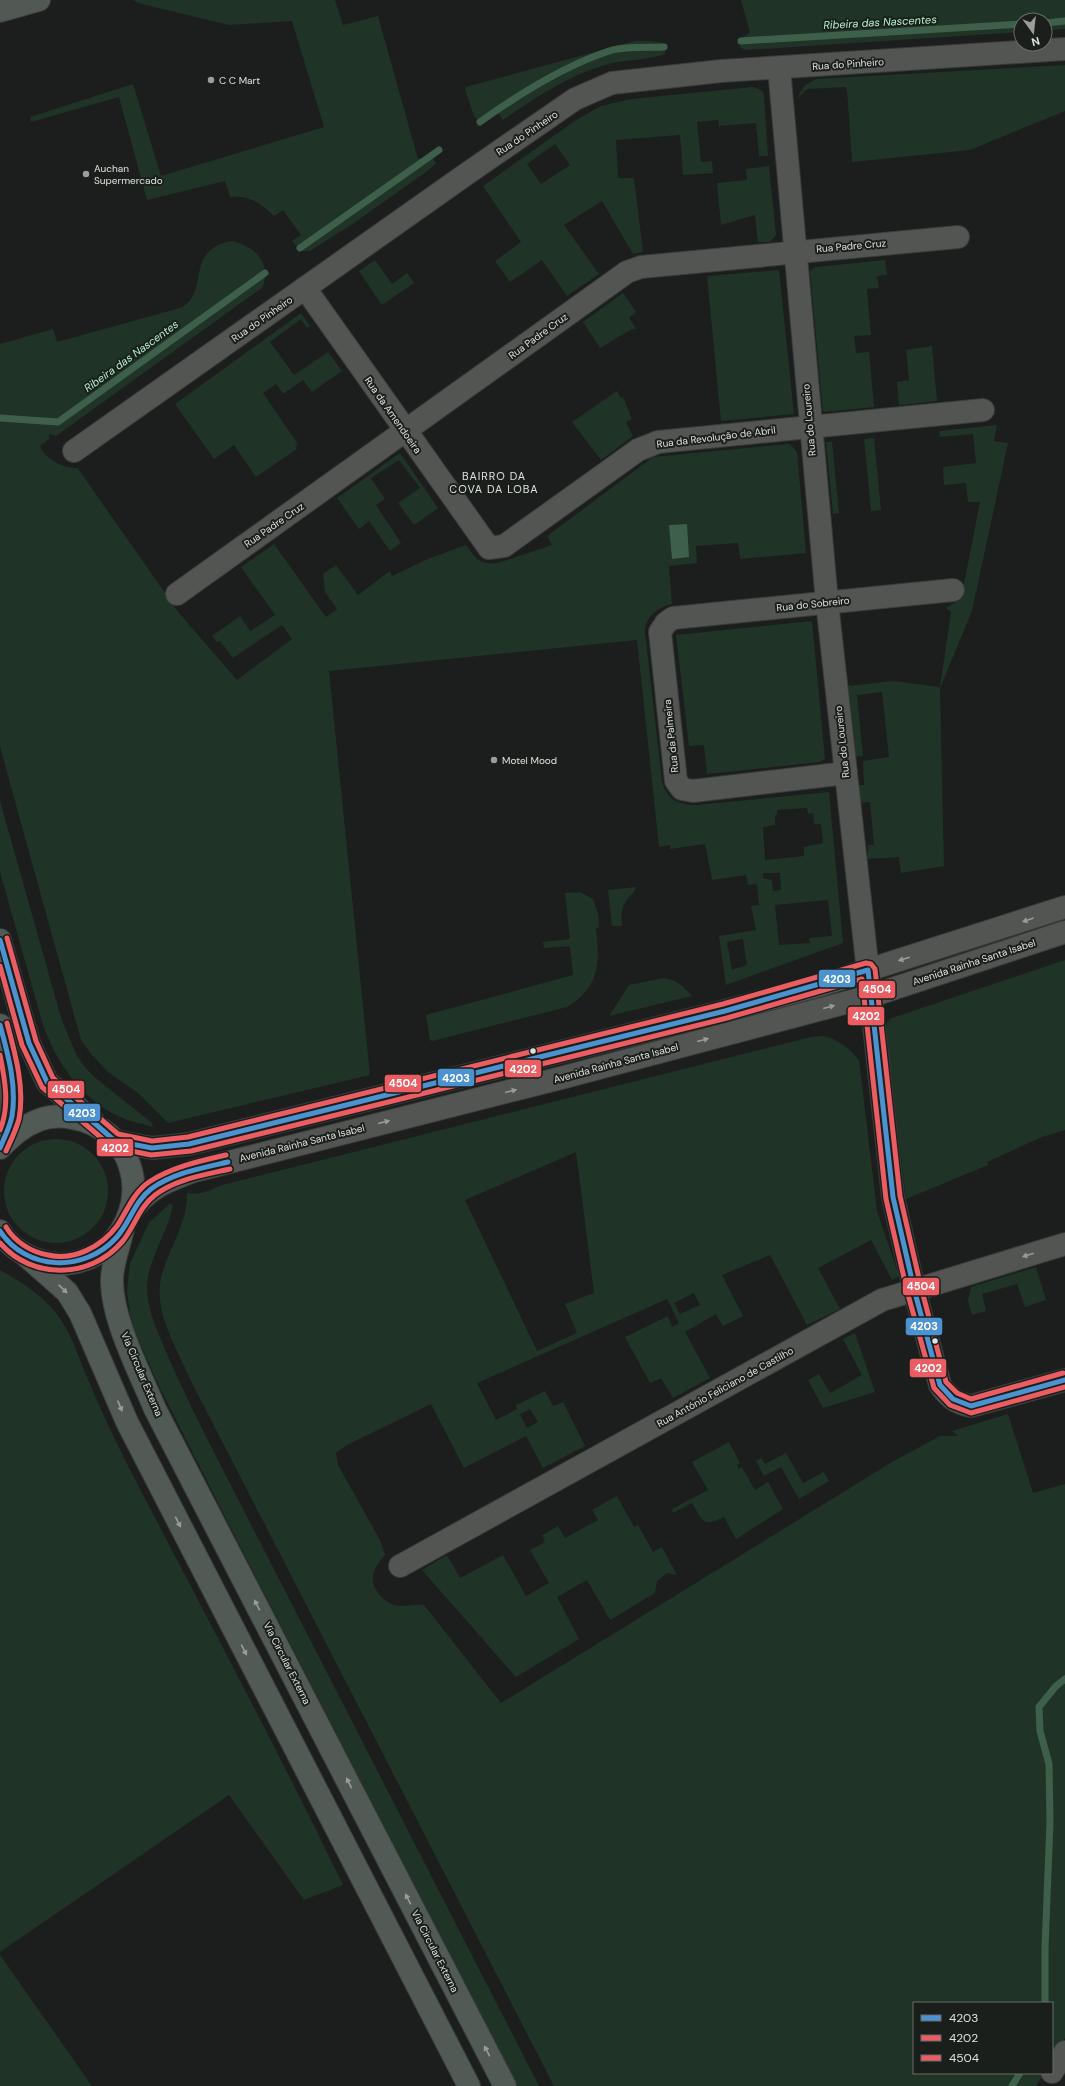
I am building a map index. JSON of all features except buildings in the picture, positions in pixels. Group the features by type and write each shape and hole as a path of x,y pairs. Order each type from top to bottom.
{"main road":[{"path":"0,11 39,0"},
{"path":"0,940 29,1044 47,1082 111,1137"},
{"path":"0,1025 6,1048 11,1080 12,1116 0,1148"},
{"path":"0,1148 18,1130 40,1119 61,1116 86,1120 111,1137"},
{"name":"Via Circular Externa","path":"111,1137 124,1152 133,1174 134,1200 126,1222 112,1279 116,1306 125,1338 155,1409 505,2086"},
{"path":"24,1254 49,1263 68,1264 86,1260 109,1246 126,1222"},
{"path":"0,1231 4,1238 67,1292 80,1313 127,1422 469,2086"}],"street":[{"name":"Rua do Pinheiro","path":"74,450 575,99 612,83 721,71 1065,49"},
{"name":"Rua do Loureiro","path":"779,68 794,252 827,602 893,1197 914,1289 940,1385 948,1396 957,1403 971,1406 985,1404 1065,1380"},
{"name":"Rua Padre Cruz","path":"177,594 627,272 641,267 958,237"},
{"name":"Rua da Amendoeira","path":"305,288 482,541"},
{"name":"Rua da Revolução de Abril","path":"482,541 489,548 504,546 638,450 658,442 983,410"},
{"name":"Rua do Sobreiro","path":"673,618 953,590"},
{"name":"Rua da Palmeira","path":"673,618 666,623 660,632 676,781 682,789 693,791 846,773"},
{"path":"111,1137 152,1148 189,1144 726,1011 868,970 1065,907"},
{"name":"Avenida Rainha Santa Isabel","path":"126,1222 136,1204 153,1188 194,1170 557,1079 871,996 1065,932"},
{"name":"Rua António Feliciano de Castilho","path":"400,1566 882,1300 1065,1244"},
{"path":"1053,2070 1065,2052"},
{"path":"1042,2086 1051,2074"}],"shaded area":[{"path":"133,0 335,0 343,25 378,16 418,159 431,156 436,163 430,169 354,223 310,251 301,251 292,241 301,235 283,210 274,216 254,201 243,197 230,197 225,181 147,200 119,97 31,122 30,117 133,84 161,176 324,127 292,21 229,25 142,4"},
{"path":"741,0 1065,0 1065,29 1053,30 1053,12 1013,12 1013,33 745,50 740,47 741,38 750,33"},
{"path":"635,41 664,43 665,54 650,58 612,63 578,75 552,88 503,120 497,111 480,122 474,116 465,90 466,87"},
{"path":"1065,65 1065,111 970,150 852,162 847,89 845,87 807,89 797,99 804,86 816,79"},
{"path":"753,87 763,91 768,156 759,156 756,123 719,126 718,120 697,122 701,162 712,161 713,173 683,175 680,135 616,140 618,178 634,178 643,252 633,254 602,201 564,225 599,274 567,296 542,260 510,282 495,261 521,242 483,186 576,120 601,106 631,99","holes":["555,144 570,165 541,184 527,164"]},
{"path":"769,166 776,235 770,242 758,242 755,215 721,225 717,183 747,180 746,169"},
{"path":"232,241 254,251 263,263 265,278 263,287 56,436 49,434 49,439 40,446 45,454 55,462 67,467 77,468 79,470 179,613 237,680 292,639 282,625 233,658 220,641 217,642 212,636 240,616 250,631 275,615 241,567 274,544 326,617 337,609 325,592 323,574 336,565 358,595 390,571 392,576 428,559 466,545 482,562 498,563 552,545 547,536 653,457 788,444 792,446 797,452 806,553 740,559 738,543 696,546 697,563 669,566 672,604 657,610 650,617 647,622 645,632 662,781 667,793 671,797 685,804 697,805 829,792 843,943 726,985 719,936 756,930 751,906 759,905 757,884 748,885 746,875 712,880 705,844 670,849 670,845 659,847 637,640 329,671 370,1075 168,1123 138,1093 108,1072 91,1054 81,1040 0,747 0,344 53,329 57,342 180,308 189,301 195,292 202,262 207,253 217,246","holes":["807,808 808,814 813,813 814,824 821,824 823,843 804,847 804,856 765,860 763,827 775,825 775,815 777,815 777,810","763,873 780,873 781,890 773,891 772,880 763,878","828,900 832,936 809,938 810,943 779,945 775,905","743,939 747,965 732,970 727,942"]},
{"path":"375,260 392,284 407,273 414,283 382,305 359,271"},
{"path":"885,260 887,275 877,276 879,288 867,289 871,335 854,336 856,353 869,352 874,407 823,412 810,271 816,267"},
{"path":"779,270 794,414 721,421 707,276"},
{"path":"623,293 636,312 629,318 636,329 630,330 600,348 583,322"},
{"path":"301,313 310,326 307,328 301,319 270,342 294,375 328,352 342,371 312,392 303,380 283,394 276,384 263,393 298,444 295,446 297,449 256,477 234,445 214,459 175,404"},
{"path":"932,346 937,401 899,405 897,382 909,380 906,350"},
{"path":"617,391 621,398 623,397 632,419 626,422 633,436 601,460 572,422"},
{"path":"997,425 994,441 1008,443 972,611 940,688 944,866 901,873 899,857 867,859 863,856 868,855 868,845 874,845 870,802 859,803 857,785 864,785 863,761 889,757 882,692 857,695 863,756 854,757 848,686 893,681 940,687 951,612 946,608 961,599 980,502 968,502 966,483 944,485 943,467 976,463 973,434 940,437 939,431"},
{"path":"874,438 881,510 871,511 864,439"},
{"path":"826,442 832,442 839,513 833,514"},
{"path":"400,453 438,508 414,525 398,503 420,488 399,460 371,478 385,499 376,505 401,543 390,551 369,521 359,529 337,498"},
{"path":"687,524 689,557 672,559 669,525"},
{"path":"812,621 825,759 820,762 707,774 704,745 689,746 676,635"},
{"path":"0,801 62,1021 77,1056 93,1076 152,1123 153,1127 112,1113 100,1105 79,1086 54,1051 43,1025 0,872"},
{"path":"636,887 634,892 626,900 623,907 622,926 612,926 608,890"},
{"path":"580,892 593,899 598,914 599,928 596,928 598,952 595,973 592,982 578,999 567,1007 432,1041 430,1040 426,1015 573,975 570,946 544,948 543,942 570,939 565,893"},
{"path":"1065,960 1065,1130 1042,1137 987,1162 988,1165 906,1199 886,1029 887,1022 892,1018"},
{"path":"664,978 673,980 680,984 692,996 609,1016 629,985"},
{"path":"824,1036 839,1042 859,1060 877,1211 899,1276 892,1280 871,1240 818,1268 840,1309 807,1325 770,1255 722,1275 743,1316 723,1326 716,1314 685,1332 710,1378 673,1398 661,1378 650,1383 625,1337 668,1316 672,1327 679,1323 667,1299 477,1383 496,1420 517,1409 516,1405 545,1391 553,1406 563,1402 585,1446 543,1468 526,1436 464,1468 431,1404 347,1445 336,1453 338,1465 380,1540 385,1555 376,1567 373,1577 376,1589 386,1601 394,1605 424,1605 501,1703 892,1462 940,1436 958,1436 952,1431 1008,1414 1033,1493 1065,1484 1065,2038 1053,2057 1053,2002 913,2002 913,2074 1043,2074 1036,2086 554,2086 191,1381 167,1328 162,1313 160,1285 166,1262 185,1213 187,1193 197,1194 209,1191 222,1185 811,1037","holes":["576,1152 594,1293 565,1304 577,1333 537,1351 465,1200","694,1293 700,1305 680,1314 674,1303","530,1409 538,1422 527,1428 520,1414"]},
{"path":"56,1139 76,1143 93,1154 104,1171 108,1191 104,1211 93,1228 76,1239 56,1243 36,1239 19,1228 8,1211 4,1191 8,1171 19,1154 36,1143"},
{"path":"170,1203 173,1206 167,1227 154,1256 148,1277 147,1287 147,1296 151,1313 160,1338 179,1382 206,1436 539,2086 518,2086 245,1556 159,1386 135,1332 130,1314 127,1291 130,1263 149,1223"},
{"path":"1036,1267 1046,1300 1025,1307 1017,1284 982,1294 986,1311 972,1315 968,1301 971,1287"},
{"path":"0,1270 23,1284 44,1300 56,1313 66,1328 126,1462 263,1725 343,1885 304,1900 229,1795 0,1952"},
{"path":"855,1333 875,1392 823,1408 808,1380 819,1374 830,1393 862,1375 843,1339"},
{"path":"729,1442 740,1463 737,1465 739,1469 742,1467 755,1490 768,1482 783,1509 736,1539 724,1517 711,1522 704,1521 692,1503 673,1513 672,1509 708,1490 692,1462"},
{"path":"786,1453 803,1483 824,1472 829,1481 799,1499 781,1467 764,1476 756,1461 761,1458 765,1464"},
{"path":"617,1496 634,1527 638,1525 653,1552 662,1547 677,1575 667,1573 657,1581 655,1593 610,1620 587,1580 557,1597 579,1639 516,1677 422,1570 447,1555 460,1578 503,1555 526,1596 549,1583 530,1550 545,1542 542,1535 558,1526 565,1538 598,1520 592,1510"},
{"path":"0,1955 92,2086 0,2086"}],"waterway":[{"name":"Ribeira das Nascentes","path":"1053,22 1065,21"},
{"name":"Ribeira das Nascentes","path":"741,41 1013,24"},
{"name":"Ribeira das Nascentes","path":"480,122 510,101 542,82 575,64 592,57 622,48 664,47"},
{"name":"Ribeira das Nascentes","path":"300,248 439,150"},
{"name":"Ribeira das Nascentes","path":"0,418 58,422 265,273"},
{"path":"1045,2002 1045,1948 1050,1822 1049,1764 1040,1731 1039,1707 1056,1686 1065,1679"},
{"path":"1012,2086 1019,2074"}],"transit line":[{"name":"4504","path":"7,938 36,1041 53,1078 118,1134 152,1141 188,1137 723,1004 866,963 871,964 875,969 900,1196 921,1287 946,1382 957,1393 971,1399 1063,1373"},
{"name":"4203","path":"0,940 29,1043 47,1082 115,1141 152,1148 189,1144 725,1011 868,970 893,1197 914,1289 940,1385 953,1399 971,1406 1065,1380"},
{"name":"4202","path":"0,966 22,1045 42,1087 112,1147 151,1155 191,1151 727,1018 862,979 886,1199 907,1291 934,1388 950,1405 971,1413 1065,1387"},
{"name":"4504","path":"6,1151 15,1131 21,1107 20,1083 7,1023"},
{"name":"4203","path":"0,1025 9,1059 13,1082 12,1116 0,1148"},
{"name":"4202","path":"0,1055 6,1093 5,1112 0,1130"},
{"name":"4504","path":"6,1227 24,1246 42,1254 58,1256 77,1254 95,1246 111,1234 134,1197 143,1186 149,1182 177,1168 226,1155"},
{"name":"4203","path":"0,1231 11,1244 25,1254 40,1260 56,1263 72,1262 88,1257 103,1249 116,1238 125,1226 140,1200 145,1194 160,1183 178,1175 228,1162"},
{"name":"4202","path":"0,1243 13,1255 28,1264 44,1269 61,1270 78,1268 94,1263 109,1254 122,1242 145,1205 155,1195 181,1181 230,1169"}],"place":[{"name":"C C Mart","path":"211,80"},
{"name":"Auchan Supermercado","path":"86,174"},
{"name":"Motel Mood","path":"494,760"}],"district":[{"name":"BAIRRO DA COVA DA LOBA","path":"494,482"}]}
